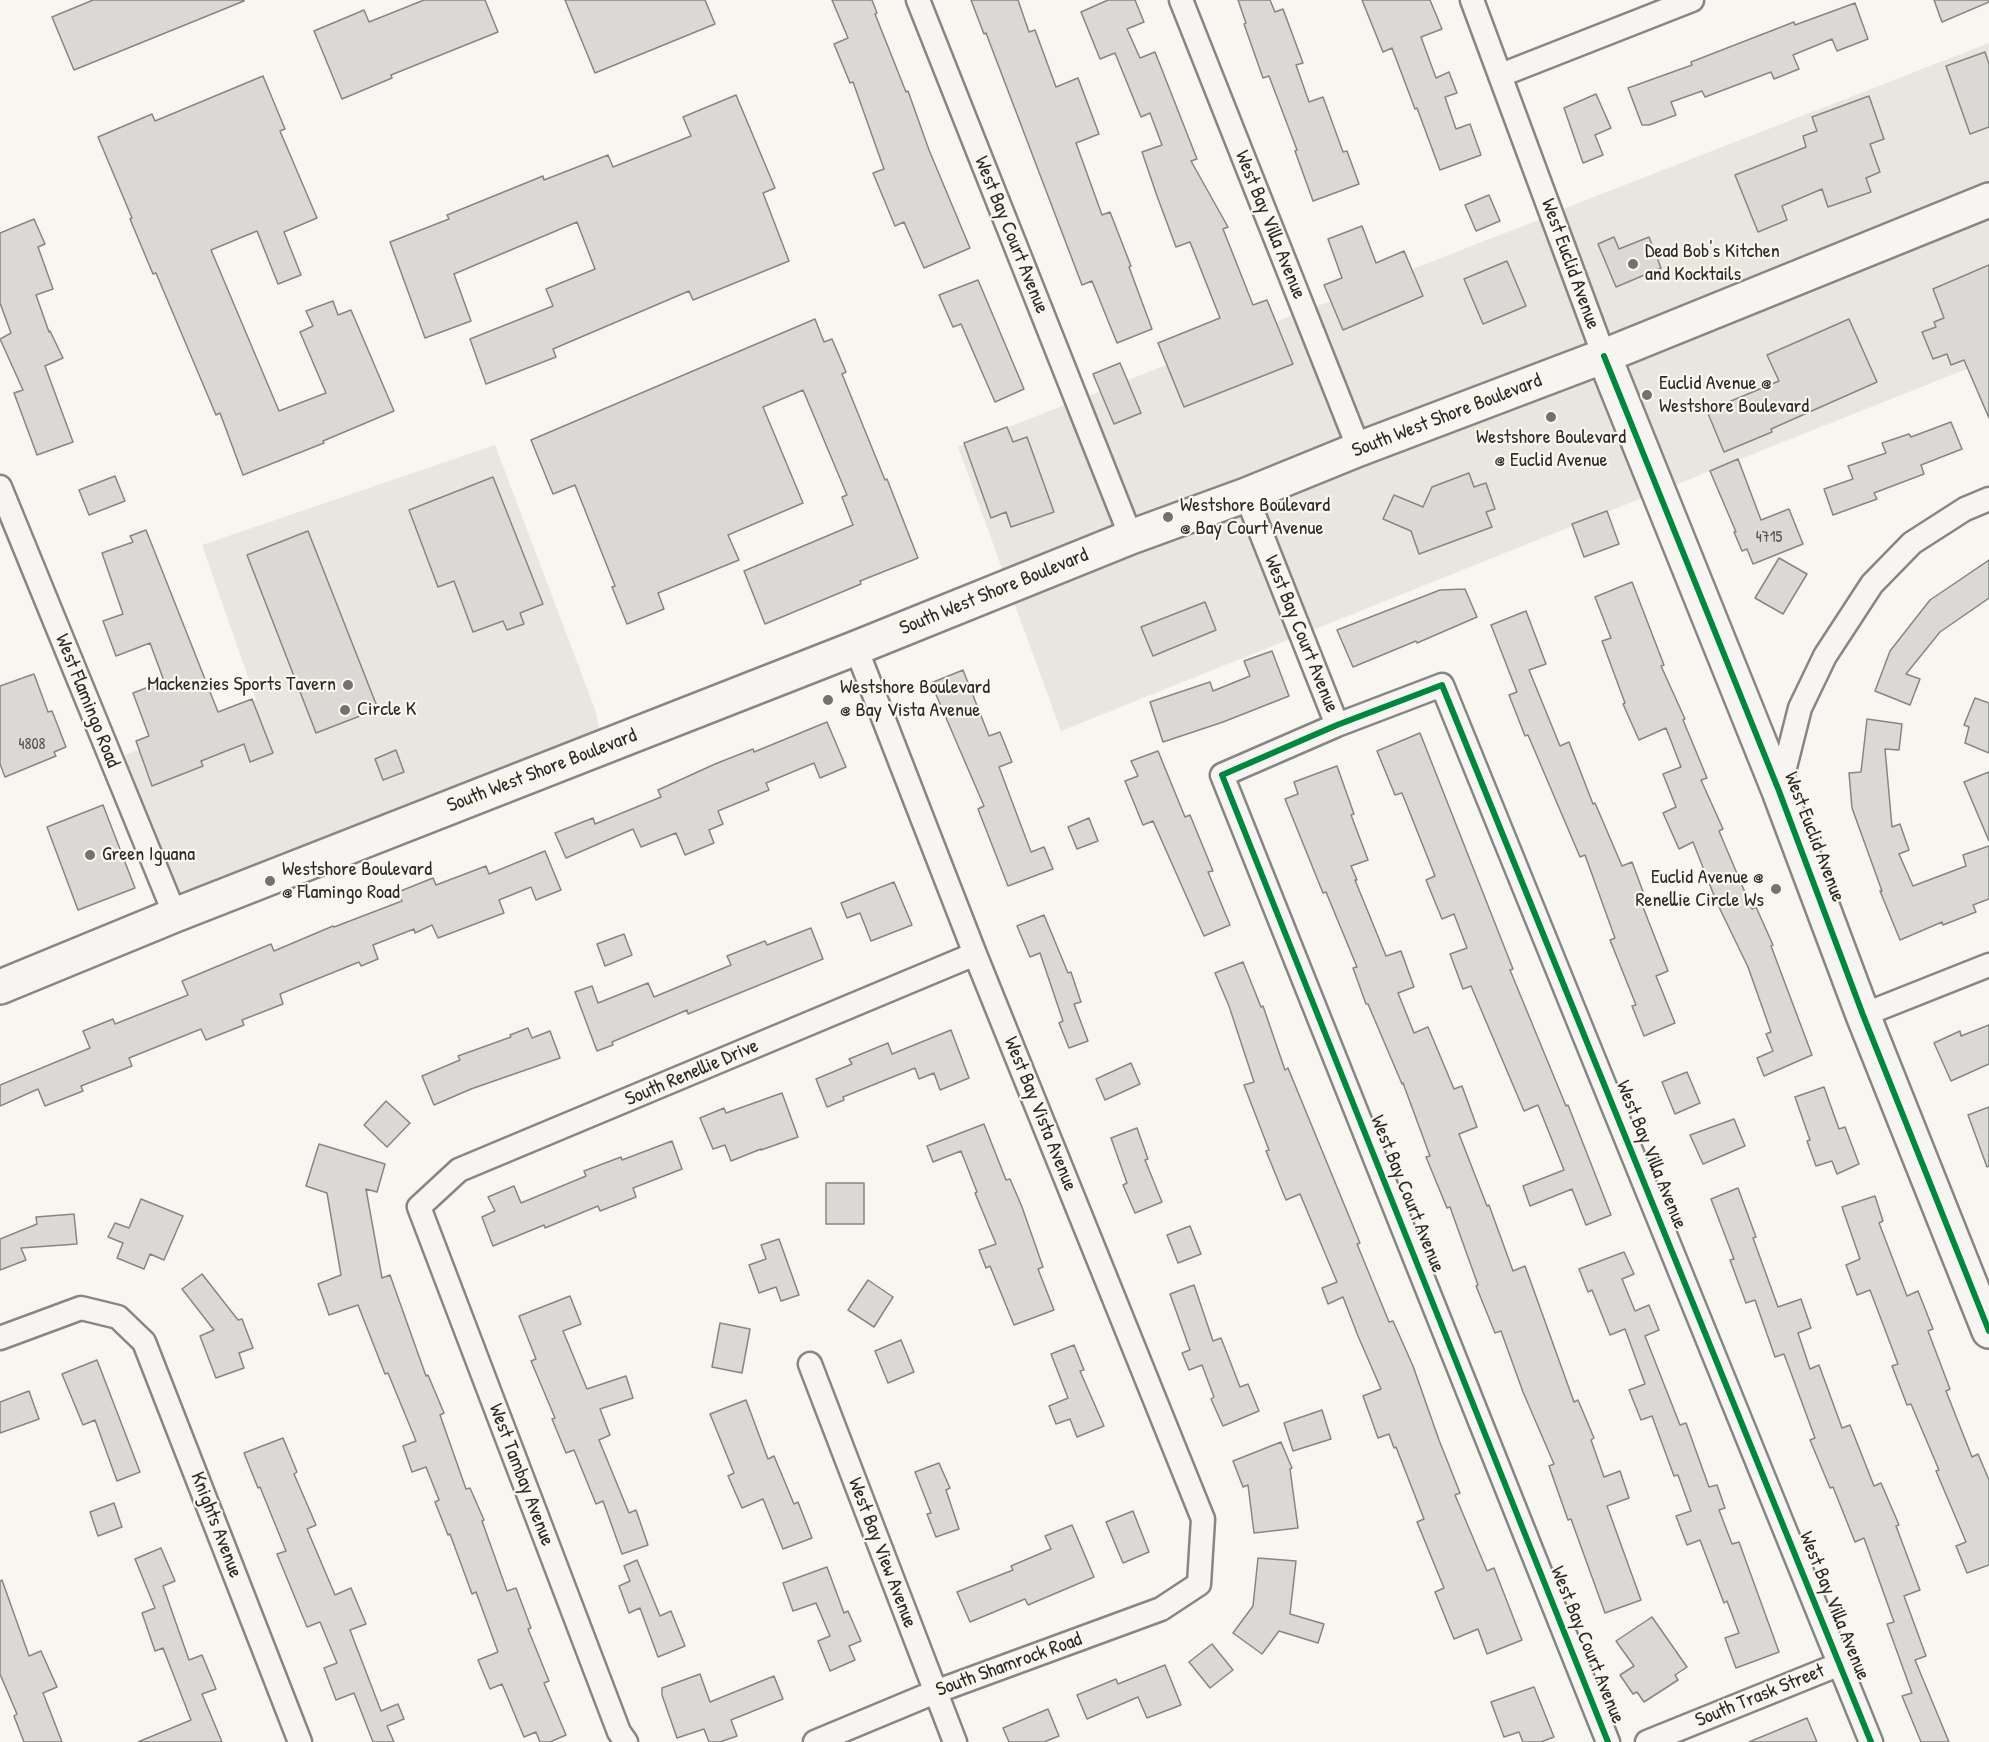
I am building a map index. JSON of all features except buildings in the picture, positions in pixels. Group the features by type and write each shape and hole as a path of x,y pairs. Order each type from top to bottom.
{"street":[{"name":"West Bay Court Avenue","path":"918,0 1131,537"},
{"name":"West Bay Villa Avenue","path":"1181,0 1359,449"},
{"name":"West Euclid Avenue","path":"1472,0 1604,356 1779,791 1863,1015 1977,1276 1989,1331"},
{"path":"1501,75 1692,0"},
{"name":"South West Shore Boulevard","path":"0,987 175,915 856,648 1131,537 1246,495 1359,449 1604,356 1989,200"},
{"name":"West Flamingo Road","path":"0,487 175,915"},
{"name":"West Bay Court Avenue","path":"1246,495 1337,725 1222,775 1608,1742"},
{"path":"1779,791 1800,708 1825,656 1872,584 1912,543 1965,509 1989,499"},
{"name":"West Bay Vista Avenue","path":"856,648 975,954 1203,1519 1199,1584"},
{"name":"West Bay Villa Avenue","path":"1337,725 1442,685 1871,1742"},
{"name":"South Renellie Drive","path":"419,1207 459,1170 975,954"},
{"path":"1863,1015 1989,965"},
{"name":"West Tambay Avenue","path":"419,1207 619,1732 626,1742"},
{"name":"Knights Avenue","path":"0,1338 81,1308 118,1317 144,1342 300,1742"},
{"name":"West Bay View Avenue","path":"810,1364 955,1742"},
{"name":"South Shamrock Road","path":"815,1742 935,1692 1161,1609 1199,1584"},
{"name":"South Trask Street","path":"1647,1742 1840,1664"}],"shaded area":[{"path":"1989,43 1989,188 1612,342 1563,209"},
{"path":"1989,212 1989,360 1670,487 1619,362"},
{"path":"1541,219 1589,351 1366,435 1315,307"},
{"path":"1293,315 1344,444 1138,523 1088,396"},
{"path":"1597,371 1647,496 1313,630 1262,501"},
{"path":"1065,405 1115,532 1005,577 958,447"},
{"path":"495,445 596,712 601,736 182,901 123,756 256,700 202,545"},
{"path":"1239,510 1290,639 1061,731 1012,597"}],"cycle path":[{"path":"1604,356 1779,791 1863,1015 1989,1331"},
{"path":"1608,1742 1222,775 1337,725 1442,685 1871,1742"}],"place":[{"name":"Dead Bob's Kitchen and Kocktails","path":"1633,264"},
{"name":"Euclid Avenue @ Westshore Boulevard","path":"1647,395"},
{"name":"Westshore Boulevard @ Euclid Avenue","path":"1551,417"},
{"name":"Westshore Boulevard @ Bay Court Avenue","path":"1168,517"},
{"name":"Mackenzies Sports Tavern","path":"348,685"},
{"name":"Westshore Boulevard @ Bay Vista Avenue","path":"828,700"},
{"name":"Circle K","path":"345,710"},
{"name":"Green Iguana","path":"90,855"},
{"name":"Westshore Boulevard @ Flamingo Road","path":"270,881"},
{"name":"Euclid Avenue @ Renellie Circle Ws","path":"1776,889"}]}
